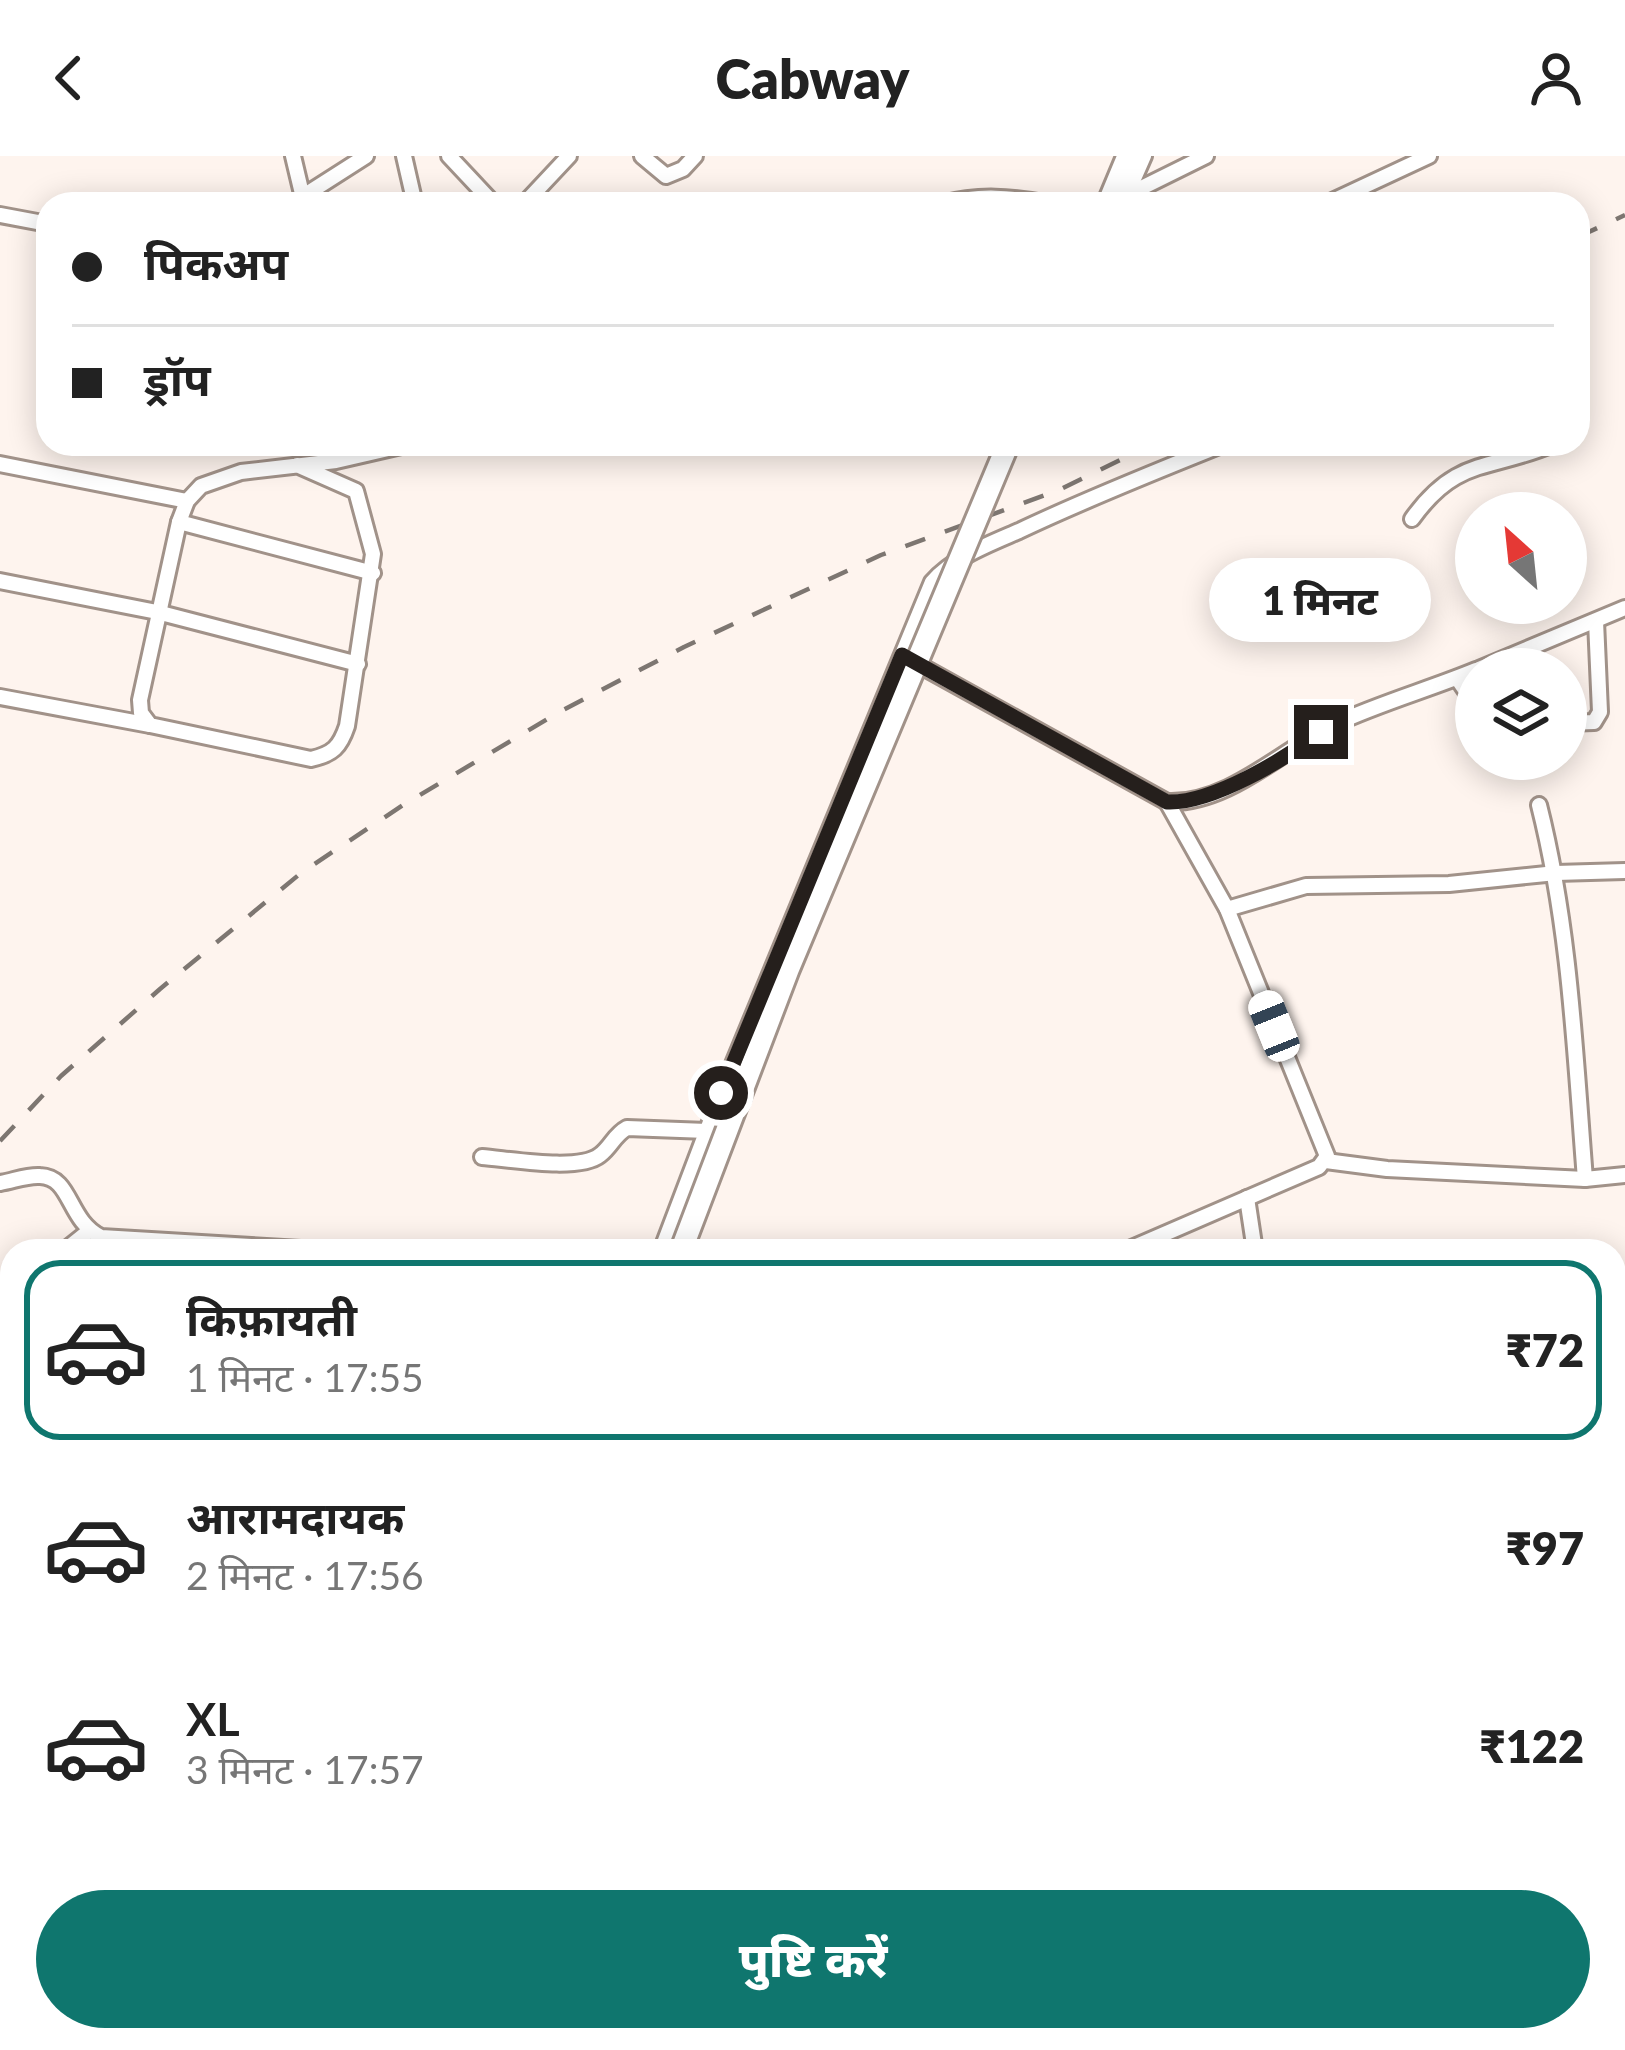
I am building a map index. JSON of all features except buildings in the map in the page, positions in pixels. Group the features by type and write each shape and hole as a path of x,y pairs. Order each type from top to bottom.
{"main road":[{"path":"1117,192 1128,156"},
{"path":"686,1239 788,970 1003,456"}],"street":[{"path":"293,156 296,192"},
{"path":"311,192 366,156"},
{"path":"404,156 413,192"},
{"path":"449,156 483,192"},
{"path":"535,192 568,156"},
{"path":"643,156 666,176 683,169 695,156"},
{"path":"1121,192 1144,156"},
{"path":"1134,192 1206,156"},
{"path":"1351,192 1429,156"},
{"path":"0,215 36,222"},
{"path":"150,725 141,713 140,700 178,522 188,501 218,477 366,456"},
{"path":"666,1239 932,582 948,566 1078,503 1194,456"},
{"path":"1412,519 1430,493 1452,476 1515,456"},
{"path":"0,464 188,501"},
{"path":"0,697 311,759 328,755 340,745 347,726 373,573 370,535 356,491 297,466"},
{"path":"178,522 373,573"},
{"path":"0,581 158,612 358,664"},
{"path":"1531,648 1625,608"},
{"path":"1587,722 1594,722 1600,712 1596,621"},
{"path":"902,655 1167,802 1183,803 1289,754 1336,724 1455,679"},
{"path":"1167,802 1227,909 1326,1161"},
{"path":"1539,805 1565,934 1585,1179"},
{"path":"1227,909 1306,886 1449,884 1625,871"},
{"path":"482,1157 574,1164 602,1154 627,1128 706,1131"},
{"path":"1153,1239 1326,1161 1387,1169 1585,1179 1625,1175"},
{"path":"0,1183 44,1175 56,1179 89,1231 112,1239"},
{"path":"1247,1198 1253,1239"},
{"path":"79,1239 89,1231"}],"railway":[{"path":"1590,231 1625,215"},
{"path":"0,1141 61,1076 160,989 301,873 403,805 561,711 684,647 881,555 1059,490 1128,456"}],"route":[{"path":"721,1093 902,655 1167,802 1183,803 1207,795 1289,754 1321,732"}]}
